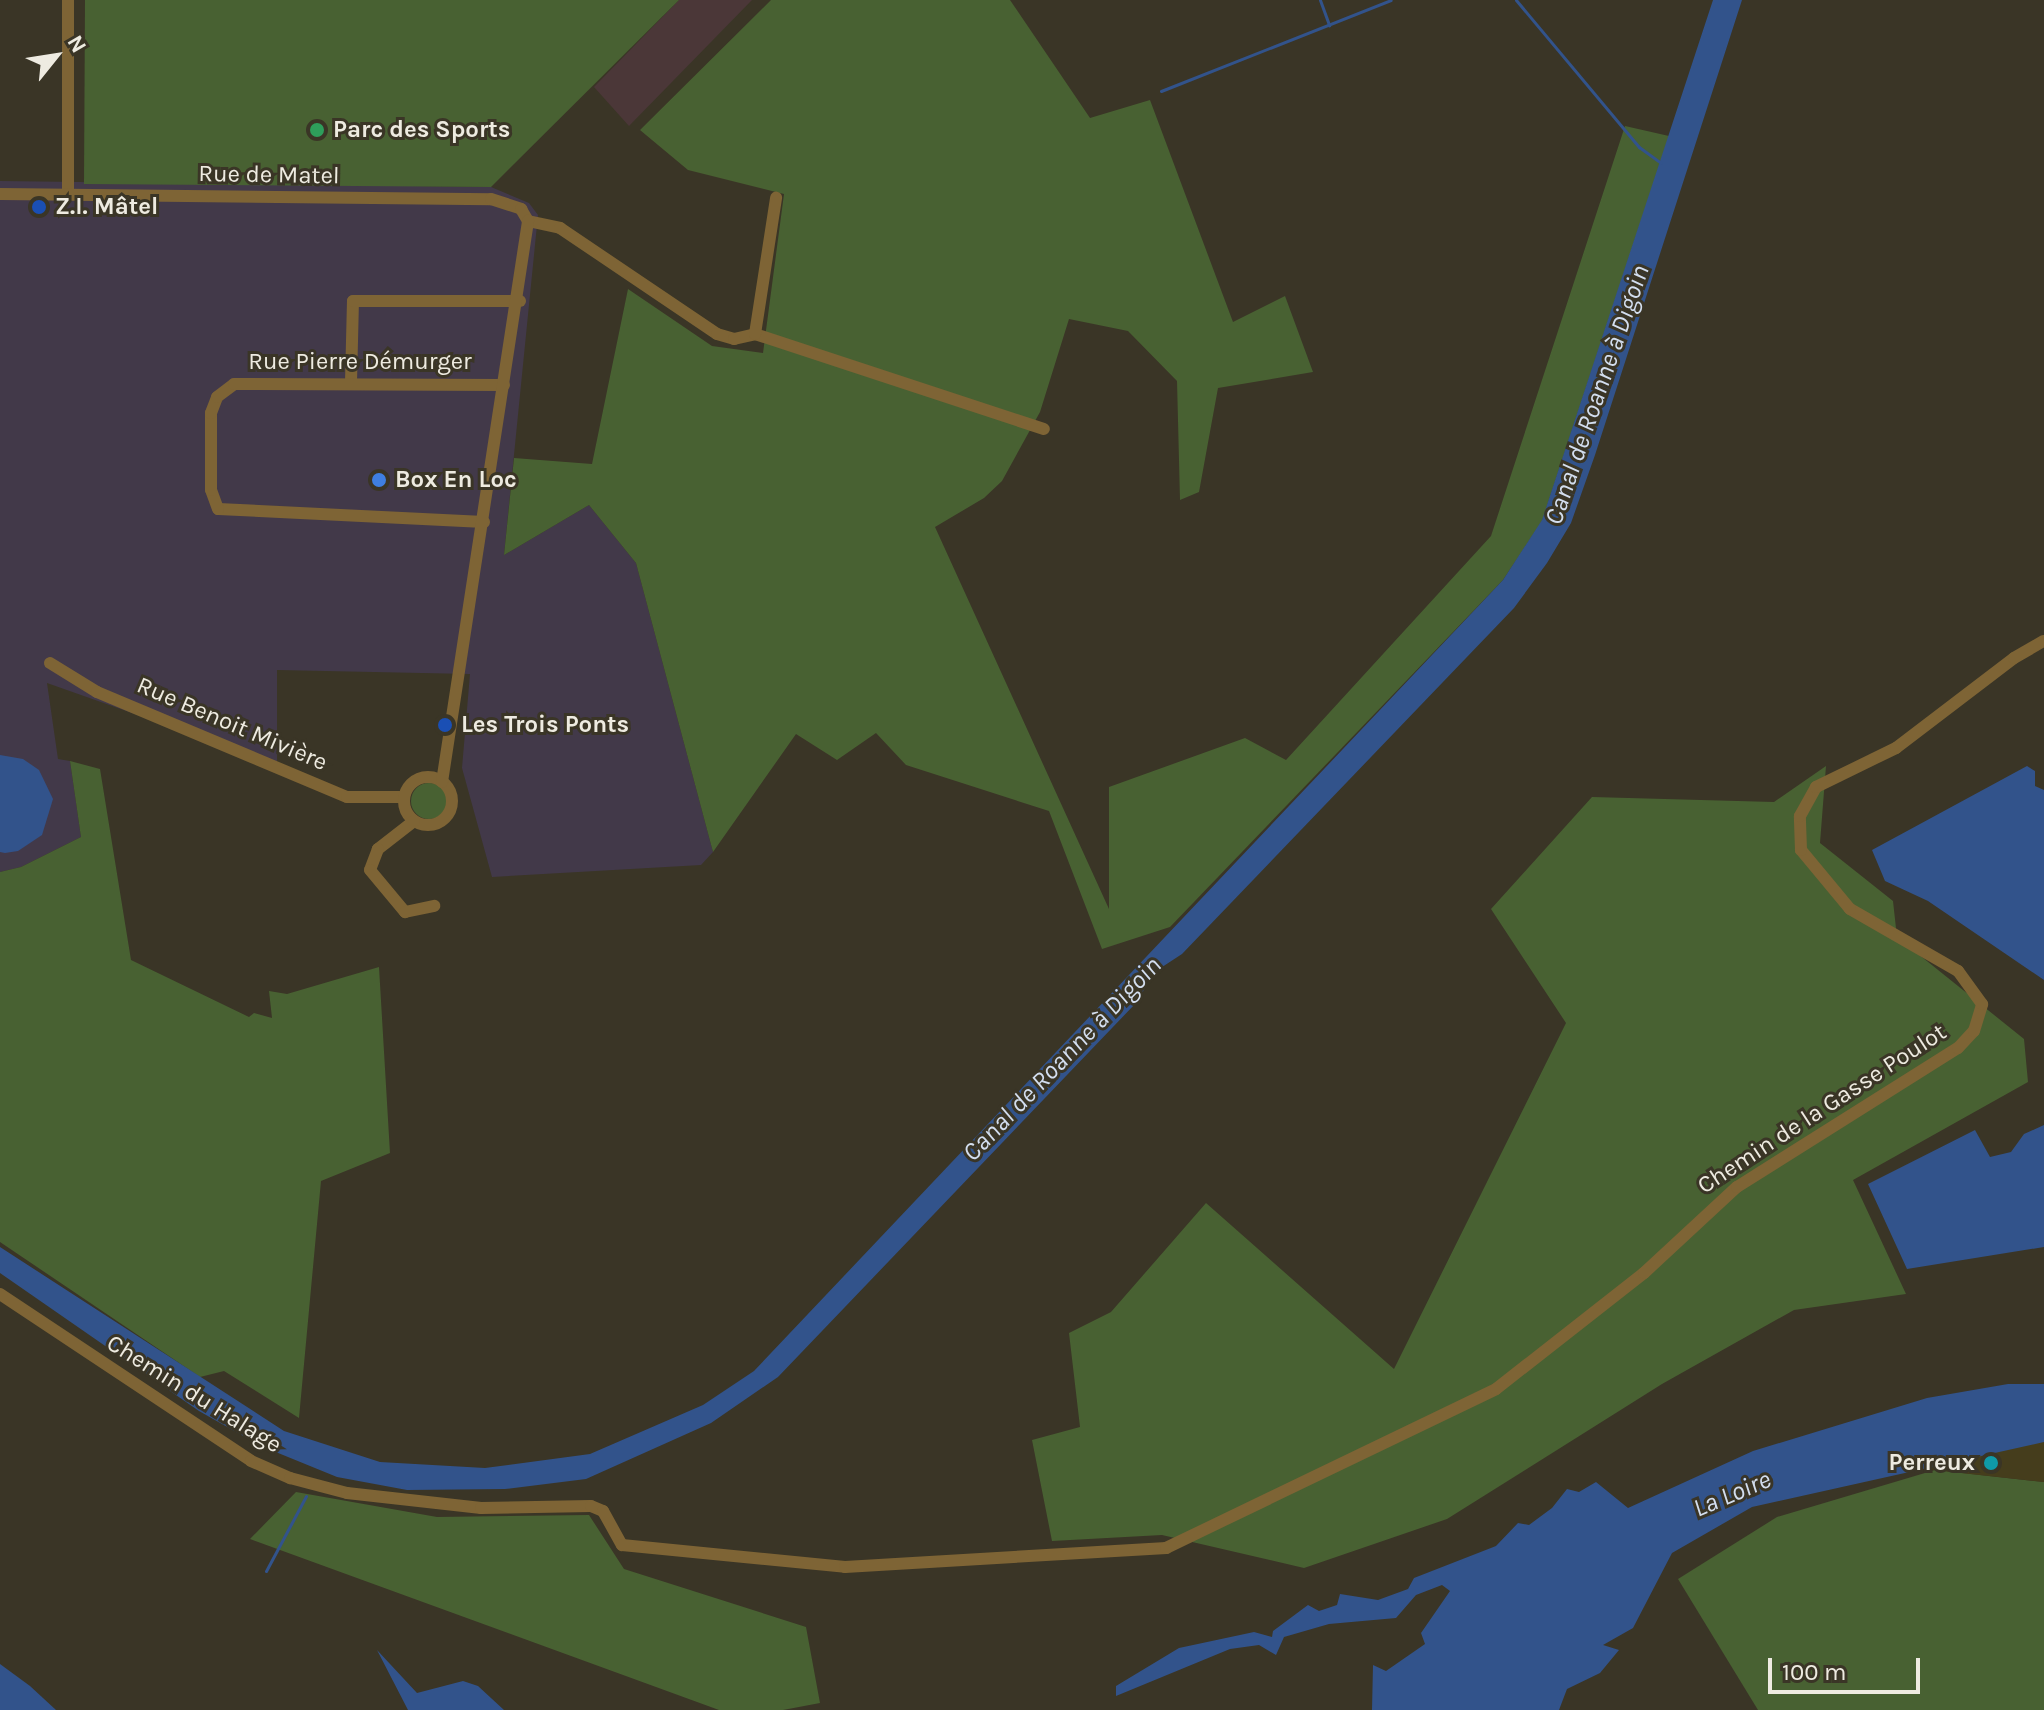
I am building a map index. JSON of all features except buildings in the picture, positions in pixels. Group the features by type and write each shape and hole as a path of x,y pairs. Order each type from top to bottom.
{"street":[{"path":"68,0 68,195"},
{"name":"Rue de Matel","path":"0,194 491,199 521,209 528,221 560,228 717,334 734,339 755,334 1044,429"},
{"path":"755,334 776,198"},
{"path":"434,906 405,912 370,870 378,849 414,821 438,824 450,812 452,796 442,782 520,301 528,221"},
{"path":"351,382 353,301 520,301"},
{"name":"Rue Pierre Démurger","path":"484,522 218,509 211,490 211,413 217,397 234,384 351,382 504,385"},
{"name":"Chemin de la Gasse Poulot","path":"1180,1542 1496,1389 1644,1273 1737,1187 1935,1063 1974,1031 1982,1004 1958,971 1850,909 1801,850 1800,816 1816,787 1896,748 2014,658 2044,641"},
{"name":"Rue Benoit Mivière","path":"50,663 97,692 347,797 404,797"},
{"path":"414,821 404,797 416,781 442,782"},
{"name":"Chemin du Halage","path":"0,1294 251,1461 290,1478 400,1502 570,1506 603,1511 622,1545 845,1567 1140,1551 1180,1542"}],"shaded area":[{"path":"679,0 752,0 629,126 594,87"},
{"path":"0,181 491,187 529,203 538,215 504,555 589,505 636,563 713,852 701,865 492,877 462,768 470,674 277,670 277,772 183,731 47,683 58,759 70,761 81,837 21,867 0,872"}],"green space":[{"name":"Parc des Sports","path":"85,0 679,0 491,187 84,184"},
{"path":"771,0 1010,0 1090,118 1150,100 1233,322 1285,296 1313,372 1218,388 1199,492 1180,500 1177,381 1128,331 1069,319 1040,412 1002,481 984,498 935,527 1109,909 1109,787 1245,738 1286,760 1491,536 1625,126 1669,136 1542,521 1503,580 1170,927 1102,949 1049,811 906,765 876,733 837,760 796,734 713,852 636,563 589,505 504,555 514,458 592,464 628,289 712,346 763,353 784,194 688,170 640,130"},
{"path":"70,761 100,769 131,960 249,1017 254,1013 272,1018 269,991 287,994 379,967 390,1153 321,1181 299,1418 224,1371 200,1377 0,1242 0,872 21,867 81,837"},
{"path":"1826,766 1820,843 1893,901 1897,937 2024,1039 2028,1082 1853,1180 1906,1294 1794,1310 1662,1384 1447,1519 1304,1568 1162,1535 1052,1541 1032,1440 1080,1427 1069,1333 1111,1312 1206,1203 1394,1369 1566,1023 1491,909 1592,797 1774,802"},
{"path":"429,783 442,788 447,801 442,814 429,819 416,814 411,801 416,788"},
{"path":"1935,1470 2044,1482 2044,1710 1758,1710 1678,1579 1777,1517"},
{"path":"296,1492 437,1517 589,1515 624,1569 806,1627 820,1703 783,1710 719,1710 250,1539"}],"sand":[{"name":"Perreux","path":"2044,1442 2044,1482 1916,1468 2026,1443"}],"water":[{"name":"Canal de Roanne à Digoin","path":"1713,0 1742,0 1595,455 1571,523 1547,563 1514,608 1182,954 1156,971 1135,1004 778,1377 711,1423 586,1479 505,1489 407,1490 337,1477 261,1446 199,1411 0,1273 0,1247 284,1431 380,1462 485,1468 590,1454 703,1405 754,1371 1503,580 1542,520"},
{"path":"0,755 23,759 39,770 53,799 42,835 18,851 5,853 0,852"},
{"path":"2027,766 2035,771 2035,786 2044,790 2044,980 1928,901 1885,881 1872,850"},
{"path":"2044,1125 2044,1247 1907,1269 1868,1184 1975,1130 1990,1157 2011,1152 2024,1134"},
{"name":"La Loire","path":"2008,1384 2044,1384 2044,1442 1752,1507 1672,1553 1633,1628 1603,1645 1619,1650 1600,1673 1567,1689 1559,1710 1372,1710 1373,1665 1386,1671 1425,1644 1421,1633 1450,1591 1442,1585 1416,1595 1396,1618 1329,1624 1284,1637 1276,1655 1259,1645 1230,1649 1116,1696 1116,1686 1179,1648 1254,1632 1272,1637 1273,1631 1308,1605 1319,1611 1337,1605 1340,1594 1378,1600 1408,1589 1414,1578 1496,1546 1518,1523 1529,1525 1552,1508 1567,1489 1579,1492 1596,1482 1628,1508 1753,1451 1927,1398"},
{"path":"377,1650 417,1693 463,1681 478,1686 504,1710 408,1710"},
{"path":"0,1664 30,1686 56,1710 0,1710"}],"waterway":[{"path":"1320,0 1329,25"},
{"path":"1161,91 1391,0"},
{"path":"1516,0 1639,147 1661,163"},
{"path":"266,1571 306,1496"}],"place":[{"name":"Parc des Sports","path":"317,130"},
{"name":"Z.I. Mâtel","path":"39,207"},
{"name":"Box En Loc","path":"379,480"},
{"name":"Les Trois Ponts","path":"445,725"},
{"name":"Perreux","path":"1991,1463"}]}
